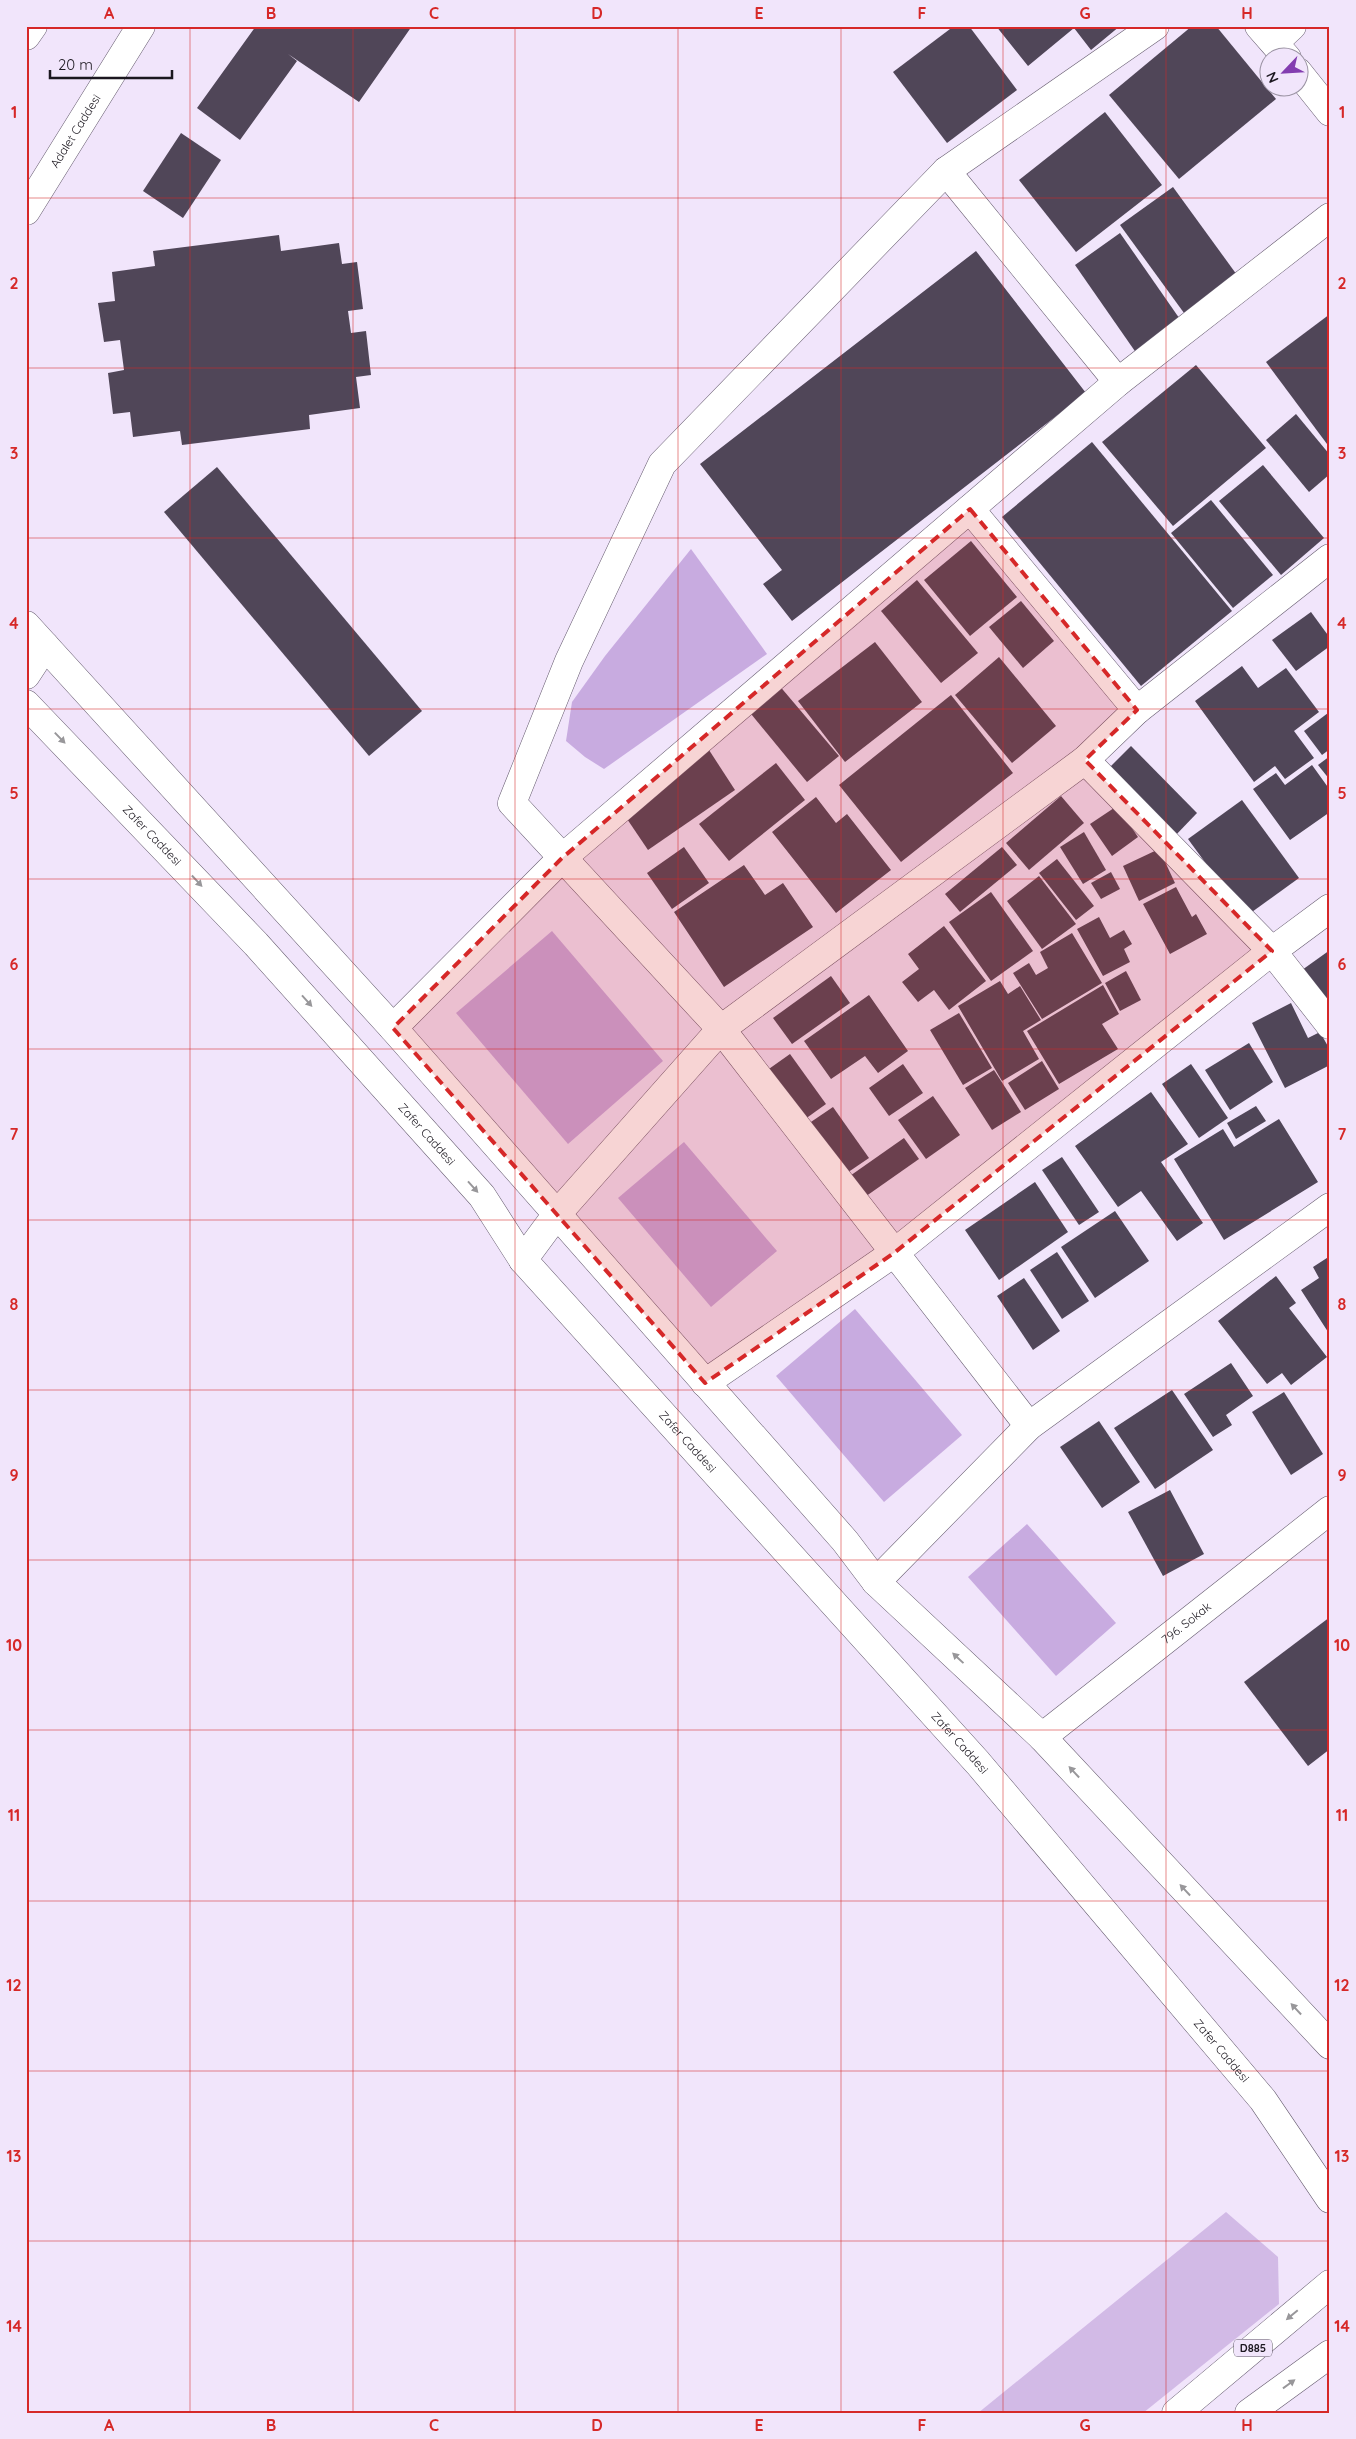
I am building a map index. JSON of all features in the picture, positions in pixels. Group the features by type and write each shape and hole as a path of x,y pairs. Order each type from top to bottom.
{"street":[{"path":"26,36 33,26"},
{"name":"Adalet Caddesi","path":"26,211 141,26"},
{"path":"1029,1426 721,1030 512,804 569,661 662,464 946,171 1155,26"},
{"path":"1308,84 1330,112"},
{"path":"946,171 1118,382"},
{"path":"393,1028 561,859 1118,382 1330,217"},
{"path":"970,509 1137,710"},
{"path":"522,1260 557,1214 721,1030 1085,760 1137,710 1330,558"},
{"path":"26,625 393,1028 845,1541 876,1582 1042,1737 1330,2044"},
{"path":"26,675 45,646"},
{"name":"Zafer Caddesi","path":"26,704 256,944 482,1196 522,1260 978,1763 1263,2100 1330,2199"},
{"path":"1085,760 1272,951 1330,1025"},
{"path":"705,1383 894,1252 1272,951 1330,908"},
{"path":"876,1582 1029,1426 1330,1207"},
{"name":"796. Sokak","path":"1042,1737 1330,1510"},
{"name":"D885","path":"1176,2413 1330,2284"},
{"path":"1249,2413 1330,2354"}],"highlighted area":[{"path":"970,509 1137,710 1085,760 1272,951 894,1253 705,1383 393,1028 561,859"}],"shaded area":[{"path":"691,549 767,654 604,769 585,757 566,741 572,702 605,656"},
{"path":"552,931 663,1061 568,1144 456,1013"},
{"path":"684,1142 777,1251 711,1307 618,1198"},
{"path":"855,1309 962,1435 884,1502 776,1376"},
{"path":"1027,1524 1116,1623 1056,1676 968,1577"},
{"path":"1226,2212 1278,2257 1279,2304 1143,2413 978,2413"}],"building":[{"path":"256,26 412,26 359,102 288,54 297,61 240,140 197,108"},
{"path":"954,26 969,26 1017,90 947,143 893,72"},
{"path":"996,26 1120,26 1091,50 1074,28 1028,66"},
{"path":"1192,26 1216,26 1258,77 1258,98 1276,99 1179,179 1109,95"},
{"path":"1105,112 1162,185 1076,252 1019,180"},
{"path":"181,133 221,160 183,218 143,191"},
{"path":"1173,187 1237,275 1184,313 1120,225"},
{"path":"1120,233 1184,325 1139,357 1075,265"},
{"path":"279,235 281,251 339,243 342,264 357,262 363,309 348,311 351,333 366,331 371,375 356,377 360,408 309,415 310,429 182,445 180,431 133,437 130,412 113,414 108,373 124,370 120,340 104,342 98,303 115,301 112,272 155,266 153,251"},
{"path":"976,251 1086,393 792,621 763,584 782,570 700,464"},
{"path":"1330,314 1330,448 1266,362"},
{"path":"1196,365 1266,448 1173,526 1102,442"},
{"path":"1296,414 1330,455 1330,474 1309,492 1266,440"},
{"path":"1092,442 1232,611 1141,686 1002,517"},
{"path":"1263,465 1324,538 1281,575 1219,501"},
{"path":"217,467 422,711 369,756 164,512"},
{"path":"1211,500 1273,575 1233,608 1171,533"},
{"path":"971,541 1017,597 970,636 924,580"},
{"path":"917,580 978,653 941,683 881,611"},
{"path":"1021,601 1054,641 1023,668 989,627"},
{"path":"1311,612 1330,638 1330,646 1296,671 1272,640"},
{"path":"875,642 922,702 845,762 798,701"},
{"path":"999,657 1056,726 1012,763 955,695"},
{"path":"1242,666 1258,688 1286,668 1319,712 1294,731 1314,758 1285,779 1275,766 1254,782 1195,701"},
{"path":"778,684 839,756 807,782 747,709"},
{"path":"951,695 1013,773 901,862 839,785"},
{"path":"1328,713 1330,749 1322,755 1304,731"},
{"path":"1131,746 1197,813 1173,838 1106,771"},
{"path":"709,750 735,790 648,850 621,810"},
{"path":"1330,756 1330,780 1318,765"},
{"path":"776,763 805,800 729,861 699,824"},
{"path":"1312,765 1330,790 1330,812 1290,840 1253,789 1276,773 1285,785"},
{"path":"1061,796 1084,823 1029,870 1006,843"},
{"path":"816,797 836,823 847,814 891,870 836,913 772,832"},
{"path":"1242,800 1299,878 1245,917 1188,839"},
{"path":"1117,806 1138,837 1112,856 1090,824"},
{"path":"1084,832 1106,870 1083,884 1060,847"},
{"path":"684,847 709,883 672,909 647,873"},
{"path":"1002,847 1017,865 960,912 945,894"},
{"path":"1159,849 1175,883 1139,901 1123,866"},
{"path":"1057,859 1094,906 1076,920 1039,873"},
{"path":"744,865 765,895 783,883 813,927 724,987 674,912"},
{"path":"1111,872 1120,889 1101,899 1091,883"},
{"path":"1039,876 1076,924 1042,949 1007,901"},
{"path":"1176,887 1192,917 1196,914 1207,934 1170,954 1143,904"},
{"path":"991,892 1033,951 991,981 949,922"},
{"path":"1099,917 1110,938 1124,930 1132,944 1124,949 1130,962 1103,976 1077,929"},
{"path":"944,926 986,981 949,1010 934,990 918,1002 902,982 919,969 908,954"},
{"path":"1072,933 1102,983 1042,1019 1013,973 1029,963 1036,975 1048,968 1040,952"},
{"path":"1330,950 1330,1009 1302,970"},
{"path":"1126,971 1141,1000 1120,1011 1105,983"},
{"path":"831,976 850,1003 792,1044 773,1018"},
{"path":"1000,981 1008,994 1020,986 1041,1020 1023,1031 1039,1059 1002,1081 958,1006"},
{"path":"1103,985 1119,1014 1102,1024 1118,1049 1059,1084 1027,1031"},
{"path":"869,995 908,1051 878,1073 865,1056 831,1079 804,1041"},
{"path":"1291,1003 1308,1038 1320,1032 1330,1050 1330,1065 1285,1088 1252,1023"},
{"path":"959,1013 992,1068 963,1085 930,1030"},
{"path":"1249,1043 1273,1082 1230,1110 1205,1070"},
{"path":"790,1054 826,1104 801,1122 766,1071"},
{"path":"1042,1061 1059,1089 1025,1110 1008,1083"},
{"path":"903,1064 923,1093 889,1116 869,1088"},
{"path":"1191,1064 1228,1118 1199,1138 1162,1084"},
{"path":"994,1070 1021,1112 992,1130 965,1088"},
{"path":"1151,1092 1188,1144 1161,1162 1203,1223 1177,1241 1141,1191 1118,1207 1075,1146"},
{"path":"933,1096 960,1135 926,1159 898,1120"},
{"path":"1256,1106 1266,1121 1236,1139 1227,1123"},
{"path":"833,1107 869,1158 841,1177 805,1126"},
{"path":"1279,1119 1318,1182 1224,1240 1174,1159 1223,1129 1234,1147"},
{"path":"904,1138 919,1159 862,1199 847,1178"},
{"path":"1062,1157 1099,1212 1079,1225 1042,1170"},
{"path":"1035,1182 1068,1232 999,1280 965,1230"},
{"path":"1115,1211 1149,1261 1095,1298 1061,1247"},
{"path":"1057,1252 1089,1301 1062,1319 1030,1270"},
{"path":"1330,1256 1330,1335 1301,1290 1319,1278 1313,1267"},
{"path":"1276,1276 1296,1303 1289,1308 1327,1357 1291,1385 1282,1373 1267,1384 1218,1321"},
{"path":"1024,1278 1060,1331 1033,1350 997,1296"},
{"path":"1231,1363 1253,1396 1226,1415 1232,1425 1213,1437 1184,1394"},
{"path":"1172,1390 1213,1450 1155,1489 1114,1428"},
{"path":"1284,1392 1323,1454 1291,1475 1252,1412"},
{"path":"1099,1421 1140,1482 1102,1508 1060,1447"},
{"path":"1170,1490 1204,1554 1163,1576 1128,1512"},
{"path":"1330,1617 1330,1749 1308,1766 1244,1682"}]}
